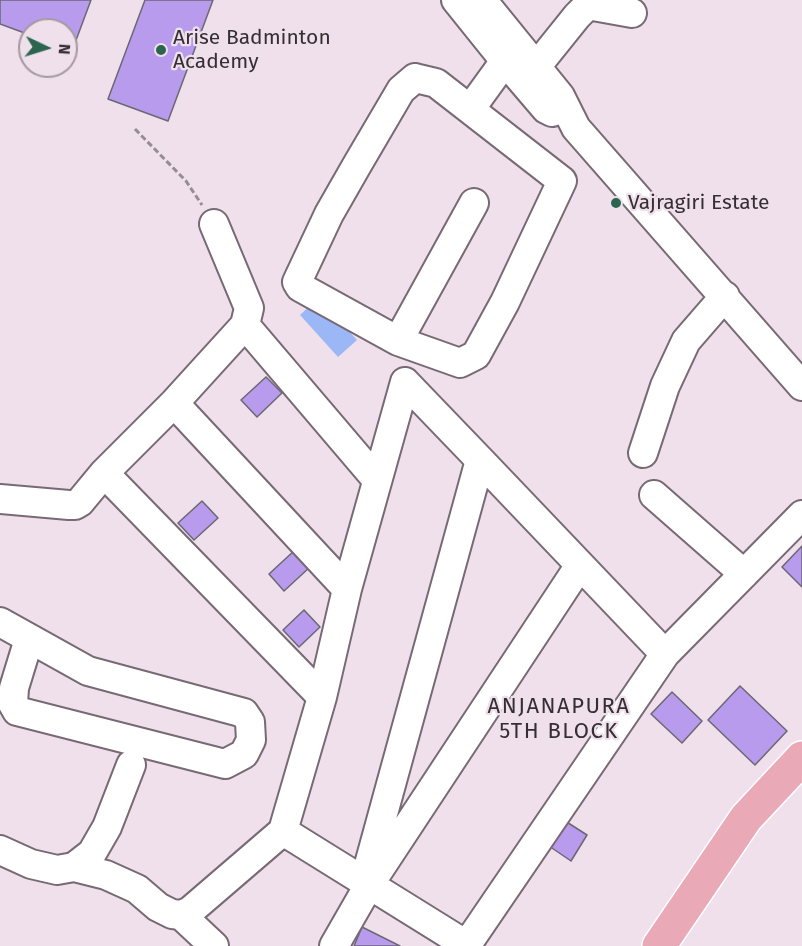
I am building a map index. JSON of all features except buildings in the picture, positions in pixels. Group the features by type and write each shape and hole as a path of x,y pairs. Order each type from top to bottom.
{"main road":[{"path":"659,946 746,818 802,758"}],"street":[{"path":"456,0 546,108 576,128 802,386"},
{"path":"482,0 560,96 576,128"},
{"path":"536,67 586,8 593,6 632,13"},
{"path":"471,108 505,61"},
{"path":"415,78 436,83 562,181 505,302 476,355 460,363 398,341 300,287 297,282 329,214 401,90 415,78"},
{"path":"398,341 474,203"},
{"path":"0,499 75,505 245,326 249,309 214,224"},
{"path":"642,453 665,386 686,340 725,296"},
{"path":"245,326 377,480"},
{"path":"185,929 190,911 283,831 322,697 347,588 405,382 665,654"},
{"path":"174,403 347,588"},
{"path":"366,884 480,460"},
{"path":"104,473 322,697"},
{"path":"654,495 744,574"},
{"path":"283,831 467,946 665,654 802,515"},
{"path":"334,946 366,884 580,566"},
{"path":"0,622 88,671 244,713 250,722 251,740 244,754 225,764 17,711 13,704 14,688 29,639"},
{"path":"74,867 92,853 107,827 131,765"},
{"path":"0,850 31,864 57,870 74,867 106,875 137,889 158,907 172,914 185,929 214,946"}],"path":[{"path":"135,129 186,181 214,224"}],"water":[{"path":"318,298 357,340 338,357 300,315"}],"place":[{"name":"Arise Badminton Academy","path":"161,50"},
{"name":"Vajragiri Estate","path":"616,203"}],"district":[{"name":"ANJANAPURA 5TH BLOCK","path":"559,720"}]}
